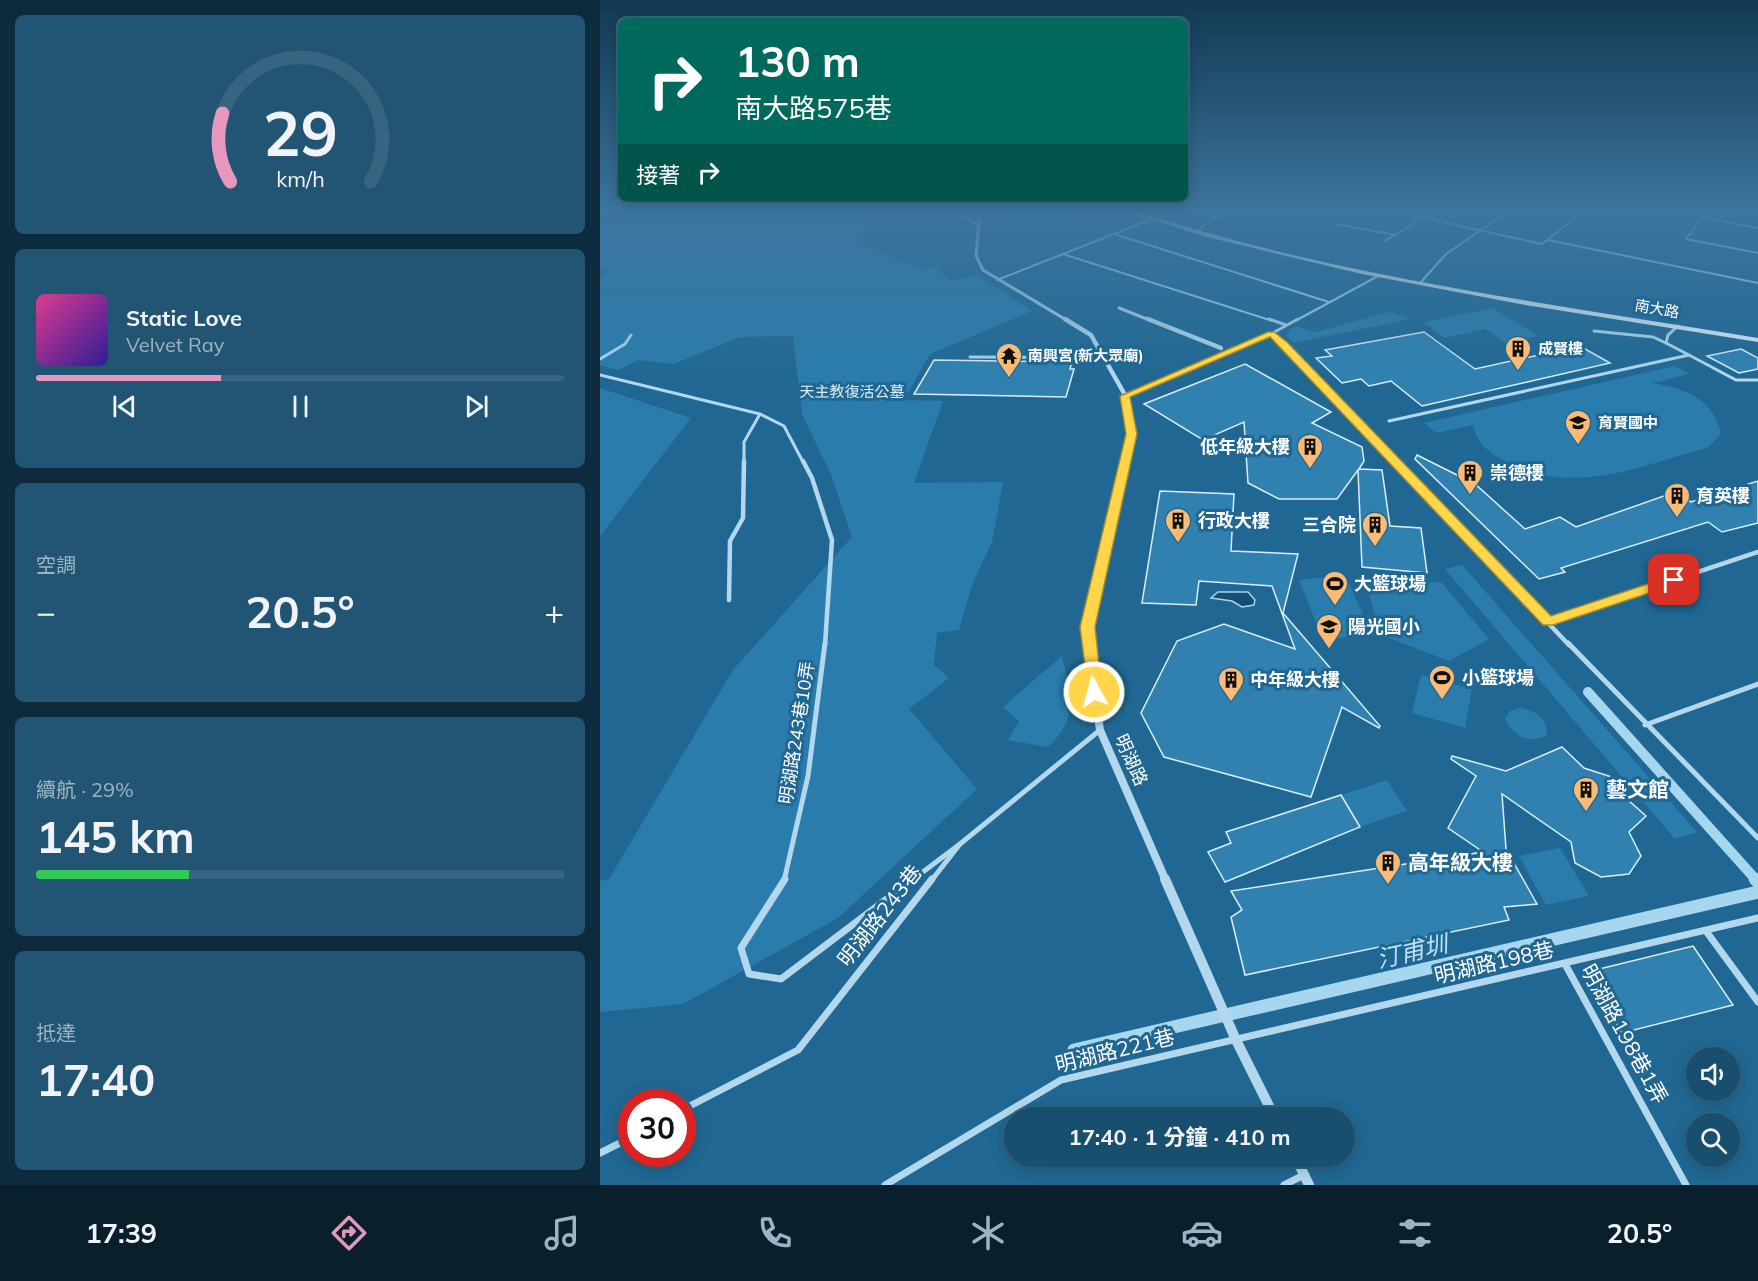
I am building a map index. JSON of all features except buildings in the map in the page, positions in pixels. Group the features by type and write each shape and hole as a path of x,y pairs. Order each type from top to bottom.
{"main road":[{"name":"南大路","path":"1337,266 1758,340"}],"street":[{"name":"明湖路","path":"981,266 997,280 1091,335 1106,358 1125,396 1131,434 1088,627 1091,673 1100,730 1236,1040 1270,1107"},
{"path":"1119,308 1221,348"}],"lane":[{"path":"997,280 1032,266"},
{"path":"1102,266 1286,325"},
{"path":"1216,266 1329,302"},
{"path":"1420,282 1435,266"},
{"path":"1676,266 1758,283"},
{"path":"1125,396 1271,334 1380,275"},
{"path":"1666,343 1668,335 1678,326"},
{"path":"1594,331 1653,337 1736,380 1758,380"},
{"path":"1271,334 1284,344 1645,725 1758,838"},
{"path":"600,358 625,344 631,335"},
{"path":"1389,421 1689,356"},
{"path":"970,357 1106,358"},
{"name":"明湖路243巷10弄","path":"600,375 760,414 784,426 812,478 832,540 825,648 808,776 785,879 741,948 749,974 781,980 960,844"},
{"path":"729,600 730,541 743,518 744,442 760,414"},
{"path":"1548,622 1758,552"},
{"path":"1645,725 1758,684"},
{"name":"明湖路243巷","path":"696,1103 798,1050 960,844 1100,730"},
{"name":"明湖路198巷","path":"1236,1040 1758,918"},
{"path":"1706,932 1758,1002"},
{"name":"明湖路198巷1弄","path":"1566,964 1686,1185"},
{"name":"明湖路221巷","path":"885,1185 1062,1080 1236,1040"},
{"path":"600,1153 618,1144"},
{"path":"1284,1185 1306,1180"}],"green space":[{"name":"天主教復活公墓","path":"600,266 941,266 939,270 950,281 978,276 1032,311 930,354 904,400 943,401 914,483 1003,482 992,542 973,582 959,630 937,633 934,665 949,678 909,709 977,789 838,918 683,1004 600,1012 600,881 609,879 733,670 852,537 832,477 802,414 793,336 740,337 674,364 638,360 618,370 600,365 600,280 607,269 600,271"},
{"path":"1493,308 1538,336 1507,344 1486,329 1444,338 1424,322"},
{"path":"1389,312 1410,319 1294,343 1287,336 1289,330 1295,326 1315,332"},
{"path":"1675,366 1690,374 1652,383 1675,388 1696,397 1712,412 1721,434 1709,447 1634,469 1584,477 1559,477 1534,473 1496,456 1478,438 1473,425 1436,433 1424,423"},
{"path":"600,388 691,418 600,536"},
{"path":"1462,565 1697,832 1675,839 1445,569"},
{"name":"大籃球場","path":"1345,575 1372,634 1323,640 1299,580"},
{"path":"1441,582 1489,639 1449,661 1381,635 1366,584"},
{"path":"1062,656 1070,694 1069,715 1065,726 1048,747 1008,740 1019,721 1003,707"},
{"name":"小籃球場","path":"1421,675 1472,689 1465,728 1412,713"},
{"path":"1520,708 1540,717 1546,725 1546,736 1527,739 1512,730 1505,718 1510,711"},
{"path":"1387,780 1407,811 1360,827 1341,795"},
{"path":"1560,848 1589,896 1546,905 1519,856"}],"shaded area":[{"path":"1218,592 1248,592 1255,600 1254,605 1242,607 1232,601 1211,598"}],"waterway":[{"path":"1588,692 1757,881"},
{"name":"汀甫圳","path":"1074,1050 1758,892"}],"place":[{"name":"成賢樓","path":"1518,372"},
{"name":"南興宮(新大眾廟)","path":"1009,379"},
{"name":"育賢國中","path":"1578,446"},
{"name":"低年級大樓","path":"1310,470"},
{"name":"崇德樓","path":"1470,496"},
{"name":"育英樓","path":"1677,519"},
{"name":"行政大樓","path":"1178,544"},
{"name":"三合院","path":"1375,548"},
{"name":"大籃球場","path":"1335,607"},
{"name":"陽光國小","path":"1329,650"},
{"name":"小籃球場","path":"1442,701"},
{"name":"中年級大樓","path":"1231,703"},
{"name":"藝文館","path":"1586,813"},
{"name":"高年級大樓","path":"1388,886"}],"route":[{"path":"1094,692 1088,627 1131,434 1125,396 1271,334 1284,344 1548,622 1674,580"}]}
